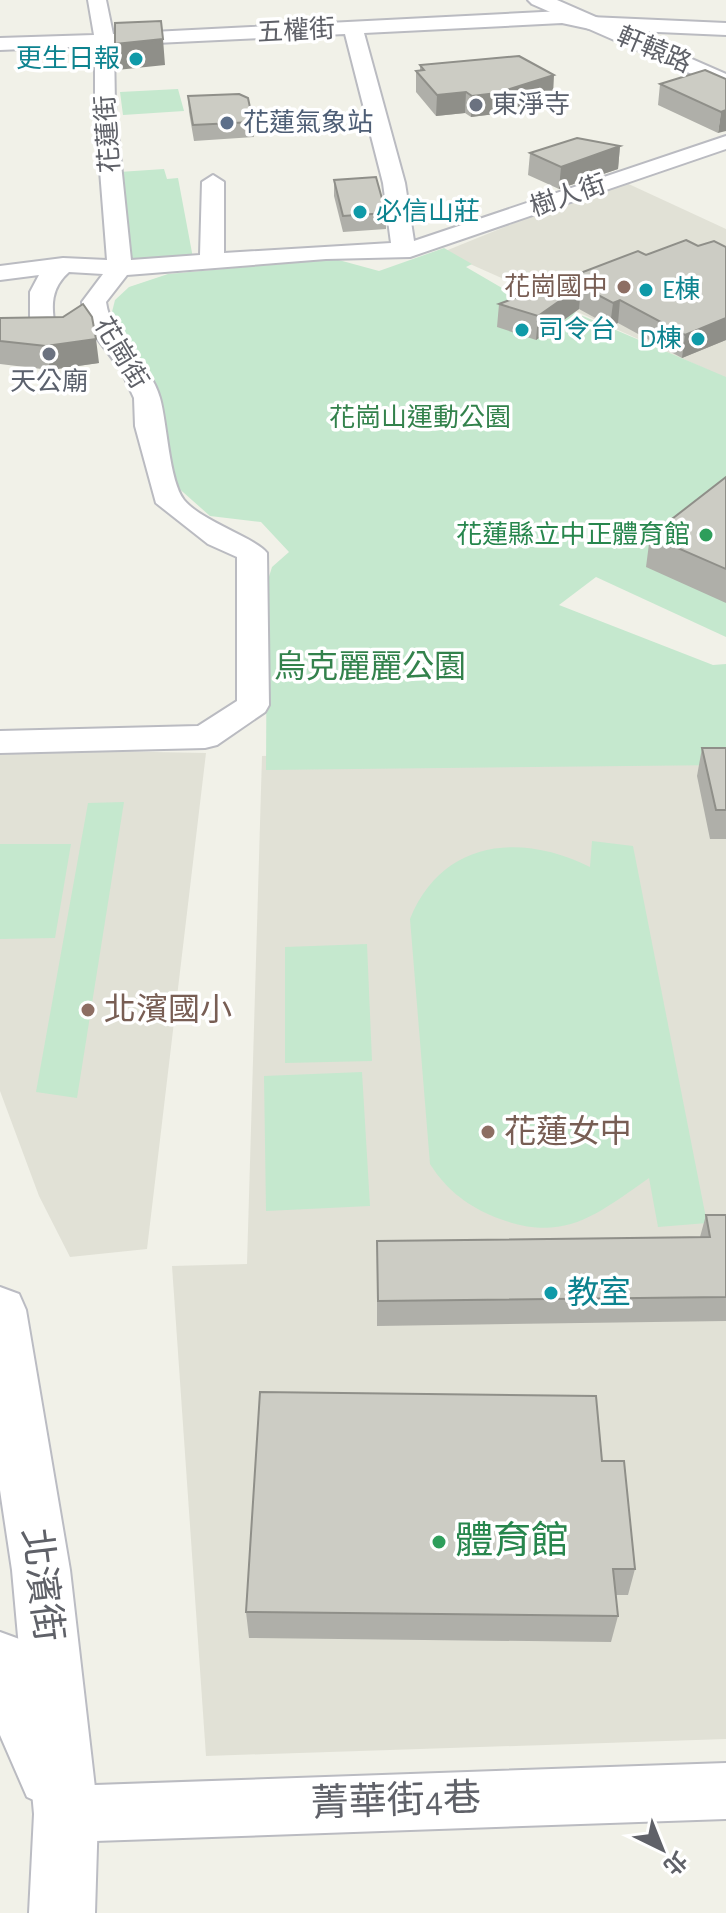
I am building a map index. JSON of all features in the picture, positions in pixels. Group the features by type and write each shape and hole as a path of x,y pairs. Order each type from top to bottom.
{"street":[{"name":"花蓮街","path":"97,0 104,39 105,106 120,268"},
{"name":"軒轅路","path":"539,0 726,82"},
{"name":"五權街","path":"0,44 63,50 104,39 214,36 311,22 562,17 590,23 726,29"},
{"path":"367,22 401,241 410,250"},
{"name":"樹人街","path":"410,250 726,142"},
{"path":"212,262 213,182"},
{"name":"花崗街","path":"0,742 205,737 253,705 252,553 218,538 170,503 149,426 147,398 133,369 96,321 94,302 120,268 326,252 410,250"},
{"path":"11,272 63,265 120,268"},
{"path":"0,333 43,327 37,300 44,280 63,265"},
{"name":"北濱街","path":"0,1310 41,1570 66,1814 62,1913"},
{"path":"0,1662 66,1814"},
{"name":"菁華街4巷","path":"66,1814 726,1791"}],"shaded area":[{"name":"花崗國中","path":"620,180 726,229 726,378 443,252"},
{"name":"花蓮女中","path":"457,751 726,755 726,1739 206,1756 172,1266 247,1264 262,756"},
{"name":"北濱國小","path":"0,753 206,753 147,1249 70,1257 39,1196 0,1091"}],"green space":[{"path":"178,89 184,111 123,115 120,92"},
{"path":"164,169 167,179 178,178 193,258 128,263 119,172"},
{"name":"花崗山運動公園","path":"444,248 472,264 466,267 502,288 517,283 550,302 726,377 726,637 596,577 559,605 713,665 726,664 726,765 266,770 267,583 272,567 289,552 261,522 210,516 175,485 161,445 143,363 111,316 115,300 129,287 168,274 335,259 379,271"},
{"path":"124,802 77,1098 36,1092 88,803"},
{"path":"592,841 633,846 707,1223 658,1227 649,1178 610,1205 575,1223 537,1228 515,1224 490,1215 464,1200 442,1181 430,1164 410,919 424,893 442,873 463,859 486,850 511,847 537,849 590,867"},
{"path":"0,844 71,844 55,938 0,939"},
{"path":"367,944 372,1061 285,1063 285,947"},
{"path":"362,1072 370,1206 266,1211 264,1076"}],"building":[{"path":"161,21 163,39 115,44 115,23"},
{"path":"519,56 554,75 497,93 437,95 416,71 424,70 420,65"},
{"path":"705,70 726,79 726,110 721,112 660,84"},
{"path":"239,94 248,98 253,122 193,125 188,96"},
{"path":"577,138 620,146 561,167 530,153"},
{"path":"376,177 386,213 343,216 334,180"},
{"path":"686,240 698,246 714,241 726,247 726,318 685,335 620,300 613,303 581,286 538,316 499,304 638,251 646,255"},
{"path":"83,304 92,317 96,339 46,346 0,341 0,318 63,317"},
{"path":"726,477 726,569 650,536"},
{"path":"702,748 726,748 726,810 716,810"},
{"name":"教室","path":"706,1215 726,1215 726,1297 378,1301 377,1241 710,1237"},
{"name":"體育館","path":"260,1392 596,1396 602,1461 624,1461 635,1569 613,1569 618,1616 246,1612"}],"place":[{"name":"更生日報","path":"136,59"},
{"name":"東淨寺","path":"476,105"},
{"name":"花蓮氣象站","path":"227,123"},
{"name":"必信山莊","path":"360,212"},
{"name":"花崗國中","path":"624,287"},
{"name":"E棟","path":"646,290"},
{"name":"司令台","path":"522,330"},
{"name":"D棟","path":"698,339"},
{"name":"天公廟","path":"49,354"},
{"name":"花蓮縣立中正體育館","path":"706,535"},
{"name":"北濱國小","path":"88,1010"},
{"name":"花蓮女中","path":"488,1132"},
{"name":"教室","path":"551,1293"},
{"name":"體育館","path":"439,1542"}],"park label":[{"name":"烏克麗麗公園","path":"370,667"}]}
